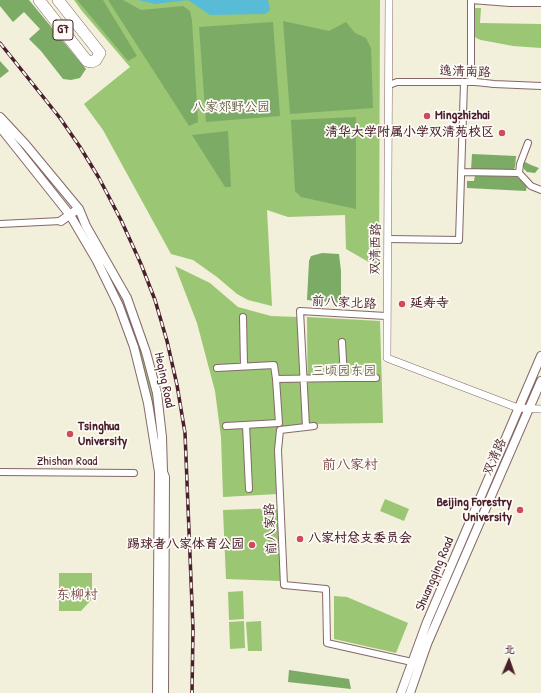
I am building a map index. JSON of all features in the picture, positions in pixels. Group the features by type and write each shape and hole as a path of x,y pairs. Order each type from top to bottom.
{"highway":[{"name":"G7","path":"39,0 87,61 92,62 96,60 100,53 58,0"}],"main road":[{"name":"Heqing Road","path":"0,117 26,145 79,209 86,226 127,298 146,352 157,393 162,437 163,472 165,477 164,693"},
{"name":"Heqing Road","path":"0,127 70,215 97,261 119,306 134,347 148,403 154,451 159,472 157,693"},
{"path":"61,221 79,209"},
{"name":"Shuangqing Road","path":"402,693 412,662 441,590 541,356"},
{"path":"529,409 541,381"},
{"name":"双清路","path":"410,693 427,644 529,409"}],"street":[{"name":"双清西路","path":"389,0 388,239 386,316 387,358 518,408"},
{"path":"476,82 471,77 471,0 510,3 541,3"},
{"name":"逸清南路","path":"389,85 397,82 476,82 541,86"},
{"path":"388,239 459,240 464,83"},
{"path":"519,173 520,164 528,143"},
{"path":"461,172 519,173 531,186 541,190"},
{"path":"0,224 61,221"},
{"name":"前八家北路","path":"303,378 300,311 386,316"},
{"path":"242,317 244,366"},
{"path":"342,342 344,378"},
{"path":"217,368 274,365 279,422 226,426"},
{"path":"303,378 306,427 314,426"},
{"path":"276,379 376,378"},
{"path":"518,408 541,409"},
{"path":"246,425 249,489"},
{"name":"前八家路","path":"306,427 280,430 278,450 284,585 326,589 327,643 412,662"},
{"name":"Zhishan Road","path":"0,472 134,473"}],"green space":[{"path":"0,0 29,0 86,69 80,78 71,80 63,79 41,51 29,39 40,29 24,12 13,22 0,6"},
{"name":"八家郊野公园","path":"74,0 380,0 379,268 346,249 345,215 288,217 267,210 272,306 248,300 237,294 217,277 193,260 171,254 103,130 84,104 130,67"},
{"path":"77,0 103,0 137,56 128,61"},
{"path":"108,0 123,0 141,10 183,6 190,11 192,20 198,122 189,126"},
{"path":"475,8 481,8 480,23 541,24 541,48 513,46 476,38 474,35"},
{"path":"283,21 329,31 346,22 355,33 366,38 371,48 373,108 290,114"},
{"path":"273,22 280,116 206,122 199,27"},
{"path":"0,61 9,71 0,78"},
{"path":"356,117 356,209 301,197 295,191 291,120"},
{"path":"228,131 231,187 225,187 192,135"},
{"path":"472,154 516,156 515,167 509,172 471,170"},
{"path":"525,162 539,168 535,173 527,172 523,165"},
{"path":"475,175 517,177 527,185 526,191 467,188 467,181 474,181"},
{"path":"85,235 87,235 123,296 143,352 155,399 158,424 158,445 135,348"},
{"path":"322,253 339,254 341,271 341,303 307,300 309,261 311,256"},
{"path":"175,266 210,283 238,307 271,316 297,317 303,426 276,429 278,494 223,497 221,437 215,391 197,323"},
{"name":"三顷园东园","path":"307,317 380,321 383,423 308,424"},
{"path":"385,499 409,509 404,521 380,511"},
{"name":"踢球者八家体育公园","path":"279,508 281,581 226,579 223,510"},
{"path":"59,573 92,573 92,599 81,611 59,611"},
{"path":"243,591 244,619 229,620 228,592"},
{"path":"334,596 347,597 408,623 396,653 334,639"},
{"path":"244,621 245,648 230,649 229,622"},
{"path":"261,621 262,651 248,651 246,622"},
{"path":"289,670 349,679 351,689 288,682"}],"water":[{"path":"138,0 188,0 155,4"},
{"path":"188,0 268,0 270,10 265,14 210,15"}],"railway":[{"path":"0,43 60,118 99,178 121,220 155,300 167,341 177,385 185,433 193,629 192,693"}],"place":[{"name":"Mingzhizhai","path":"427,116"},
{"name":"清华大学附属小学双清苑校区","path":"502,133"},
{"name":"延寿寺","path":"402,304"},
{"name":"Tsinghua University","path":"70,434"},
{"name":"Beijing Forestry University","path":"520,510"},
{"name":"八家村总支委员会","path":"300,539"},
{"name":"踢球者八家体育公园","path":"252,545"}],"district":[{"name":"前八家村","path":"350,465"},
{"name":"东柳村","path":"77,595"}]}
